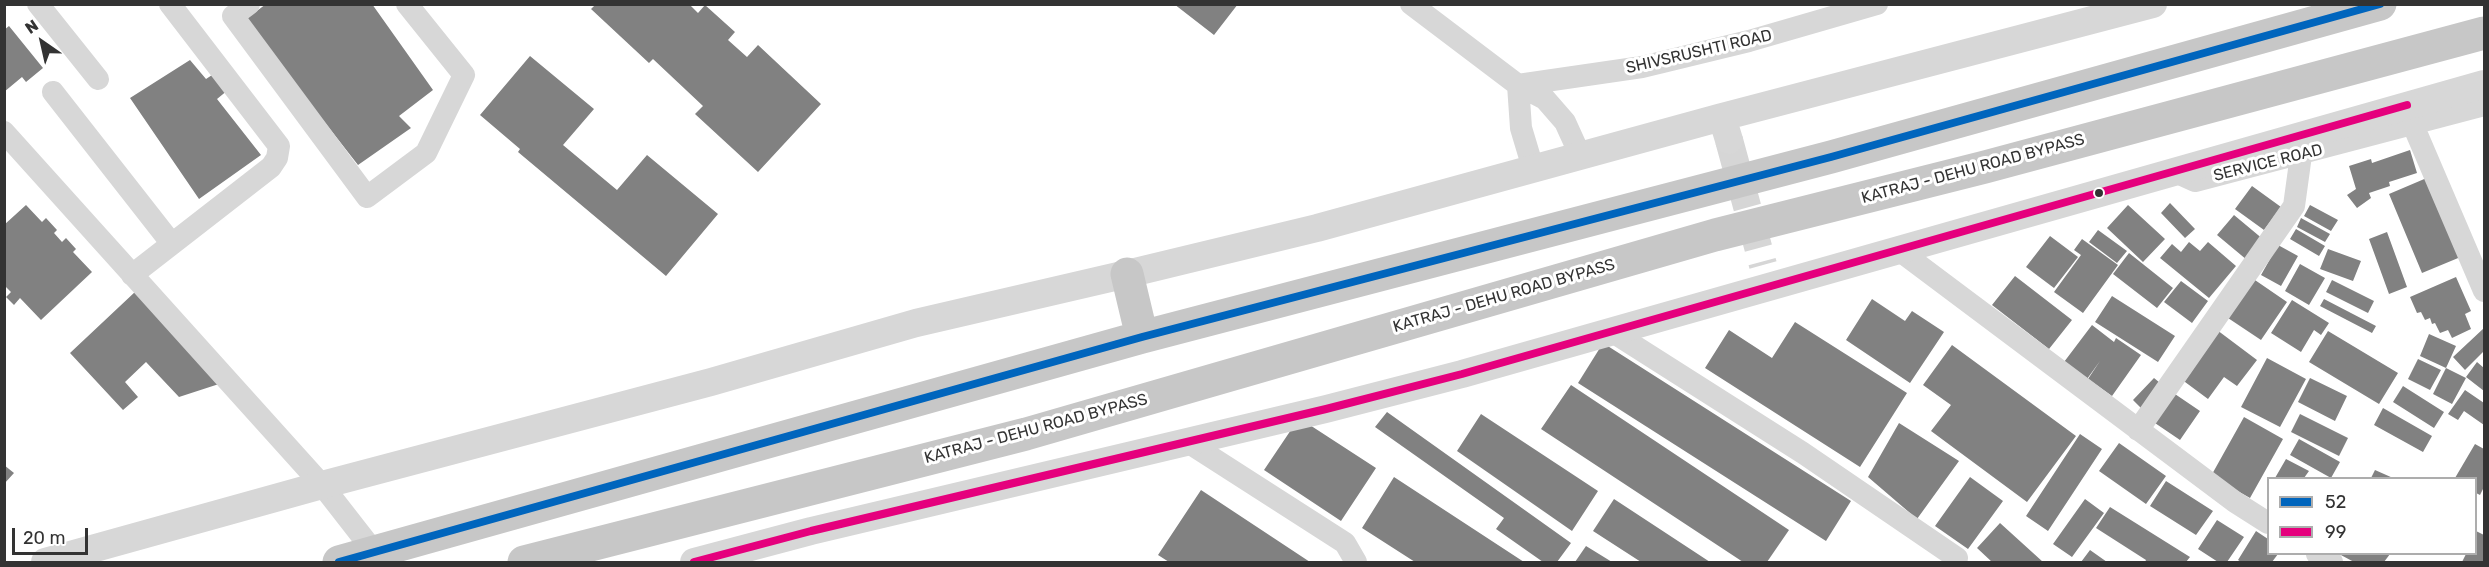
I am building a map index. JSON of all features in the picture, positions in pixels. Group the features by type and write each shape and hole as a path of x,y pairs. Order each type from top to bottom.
{"highway":[{"path":"339,562 375,554 1142,337 1831,157 2380,4"},
{"name":"KATRAJ - DEHU ROAD BYPASS","path":"524,562 1026,434 1715,235 1985,167 2484,33"},
{"path":"1127,274 1142,337"}],"street":[{"path":"38,4 99,80"},
{"path":"132,275 271,167 277,158 279,146 170,4"},
{"path":"249,4 233,16 367,197 426,153 464,75 407,4"},
{"path":"1411,4 1518,85 1545,99 1565,122 1580,155"},
{"name":"SHIVSRUSHTI ROAD","path":"1518,85 1642,67 1749,41 1877,4"},
{"path":"45,562 322,485 627,405 916,323 1317,228 1580,155 1726,128 2153,4"},
{"path":"1518,85 1521,128 1533,168"},
{"path":"53,92 172,244"},
{"path":"694,562 811,531 1326,409 1611,331 1766,276 1900,251 2173,171 2484,101"},
{"name":"SERVICE ROAD","path":"2173,171 2195,182 2414,125 2484,101"},
{"path":"2414,125 2484,291"},
{"path":"4,132 322,485 375,554"},
{"path":"2138,430 2294,206 2301,154"},
{"path":"1900,251 2235,502 2267,522"},
{"path":"1611,331 1803,453 1957,558"},
{"path":"1186,441 1345,543 1356,562"}],"building":[{"path":"266,4 372,4 433,90 399,116 411,128 358,165 245,20"},
{"path":"596,4 689,4 698,13 705,5 735,32 728,40 747,57 758,45 821,104 758,172 695,114 703,106 653,59 649,63 591,9"},
{"path":"1174,4 1238,4 1214,35"},
{"path":"9,26 43,68 26,82 22,77 4,92 4,30"},
{"path":"530,56 594,109 563,145 617,190 647,155 718,214 666,276 518,152 520,149 480,115"},
{"path":"190,60 206,79 215,73 228,90 217,99 261,155 199,199 130,98"},
{"path":"2410,150 2417,173 2389,182 2390,186 2369,193 2371,198 2357,208 2347,195 2356,189 2349,166 2371,159 2372,163"},
{"path":"2429,177 2463,256 2422,273 2389,194"},
{"path":"2252,186 2281,207 2264,230 2235,209"},
{"path":"2170,203 2195,229 2185,238 2161,213"},
{"path":"26,205 42,222 46,218 57,230 54,233 62,242 66,238 76,249 73,252 92,272 41,320 20,298 14,305 6,297 11,292 4,285 4,225"},
{"path":"2128,205 2165,239 2143,262 2107,228"},
{"path":"2310,205 2338,220 2331,231 2304,216"},
{"path":"2234,215 2264,240 2247,260 2217,235"},
{"path":"2301,218 2330,234 2325,242 2297,227"},
{"path":"2296,229 2325,246 2319,256 2290,239"},
{"path":"2098,230 2127,251 2117,263 2089,242"},
{"path":"2387,232 2407,287 2389,294 2369,239"},
{"path":"2050,236 2078,257 2054,288 2026,267"},
{"path":"2082,239 2118,265 2083,313 2054,292 2081,255 2074,250"},
{"path":"2189,242 2200,251 2208,242 2236,266 2209,298 2160,258 2172,244 2181,252"},
{"path":"2278,245 2298,256 2281,286 2261,275"},
{"path":"2328,249 2361,261 2353,281 2320,269"},
{"path":"2129,253 2173,288 2157,308 2113,274"},
{"path":"2300,264 2325,278 2309,305 2285,291"},
{"path":"2015,276 2072,320 2049,349 1992,305"},
{"path":"2456,277 2471,311 2465,314 2471,329 2452,338 2448,330 2440,333 2430,318 2425,320 2421,312 2417,313 2410,297"},
{"path":"2252,278 2287,302 2261,340 2225,316"},
{"path":"2332,280 2374,301 2368,313 2326,292"},
{"path":"2181,281 2208,301 2192,323 2164,302"},
{"path":"136,291 222,383 179,397 146,362 125,382 138,397 123,410 70,353"},
{"path":"2112,296 2175,336 2158,362 2095,322"},
{"path":"1872,299 1905,321 1912,311 1944,332 1910,383 1846,340"},
{"path":"2324,299 2376,326 2372,333 2320,306"},
{"path":"2292,300 2329,323 2321,335 2314,330 2301,352 2271,333"},
{"path":"1795,322 1907,393 1860,467 1705,368 1729,330 1772,358"},
{"path":"2092,325 2114,342 2116,338 2141,355 2112,396 2088,379 2100,361 2087,379 2064,362"},
{"path":"2484,328 2484,351 2465,370 2453,357"},
{"path":"2217,330 2257,360 2237,386 2224,377 2208,399 2181,379"},
{"path":"2328,331 2398,373 2379,404 2309,362"},
{"path":"2429,334 2456,346 2446,368 2420,356"},
{"path":"1603,343 1851,501 1826,541 1578,383"},
{"path":"1952,345 2076,436 2027,502 1931,431 1951,405 1923,385"},
{"path":"2267,358 2306,379 2280,427 2241,407"},
{"path":"2418,359 2441,370 2430,390 2408,379"},
{"path":"2477,362 2484,368 2484,391 2466,377"},
{"path":"2446,368 2466,378 2452,404 2433,394"},
{"path":"2154,378 2165,387 2143,410 2133,400"},
{"path":"2310,378 2347,396 2335,421 2298,402"},
{"path":"1571,385 1789,530 1767,562 1743,562 1541,429"},
{"path":"2403,386 2444,412 2434,428 2393,402"},
{"path":"2465,390 2484,403 2484,425 2464,411 2458,420 2448,414"},
{"path":"2172,392 2200,411 2180,440 2152,421"},
{"path":"2383,408 2432,436 2423,452 2374,425"},
{"path":"1387,412 1571,543 1557,562 1543,562 1496,529 1504,518 1375,427"},
{"path":"1481,414 1598,491 1572,531 1457,451"},
{"path":"2300,414 2348,438 2339,456 2291,432"},
{"path":"2244,417 2283,439 2250,498 2211,476"},
{"path":"1299,418 1376,468 1341,521 1264,470"},
{"path":"1899,423 1959,461 1917,519 1868,477"},
{"path":"2080,434 2102,449 2048,531 2026,516"},
{"path":"2299,439 2340,462 2332,477 2329,477 2290,455"},
{"path":"2119,443 2166,476 2146,504 2099,471"},
{"path":"2475,444 2484,449 2484,487 2480,495 2477,494 2477,477 2456,477"},
{"path":"2286,459 2309,471 2305,477 2276,477"},
{"path":"4,465 14,473 4,484"},
{"path":"2375,470 2391,477 2372,477"},
{"path":"1394,477 1524,562 1415,562 1362,528"},
{"path":"1970,477 2003,501 1968,549 1935,526"},
{"path":"2166,481 2213,511 2196,535 2150,506"},
{"path":"1201,490 1310,562 1169,562 1158,555"},
{"path":"1614,499 1710,562 1641,562 1593,531"},
{"path":"2085,499 2104,513 2072,557 2053,544"},
{"path":"2110,507 2190,557 2186,562 2145,562 2146,560 2096,528"},
{"path":"2217,520 2244,537 2227,562 2218,562 2198,549"},
{"path":"2000,523 2043,562 1992,562 1977,548"},
{"path":"2256,531 2267,538 2267,555 2277,555 2272,562 2241,562 2238,560"},
{"path":"2477,532 2484,535 2484,562 2462,562 2466,555 2477,555"},
{"path":"1586,546 1612,562 1575,562"},
{"path":"2090,550 2107,562 2081,562"},
{"path":"2341,555 2389,555 2384,562 2354,562"}],"tunnel":[{"path":"1729,140 1763,265"}],"transit line":[{"name":"52","path":"339,562 1142,337 1831,157 2380,4"},
{"name":"99","path":"694,562 811,531 1326,409 1462,374 2407,105"}]}
